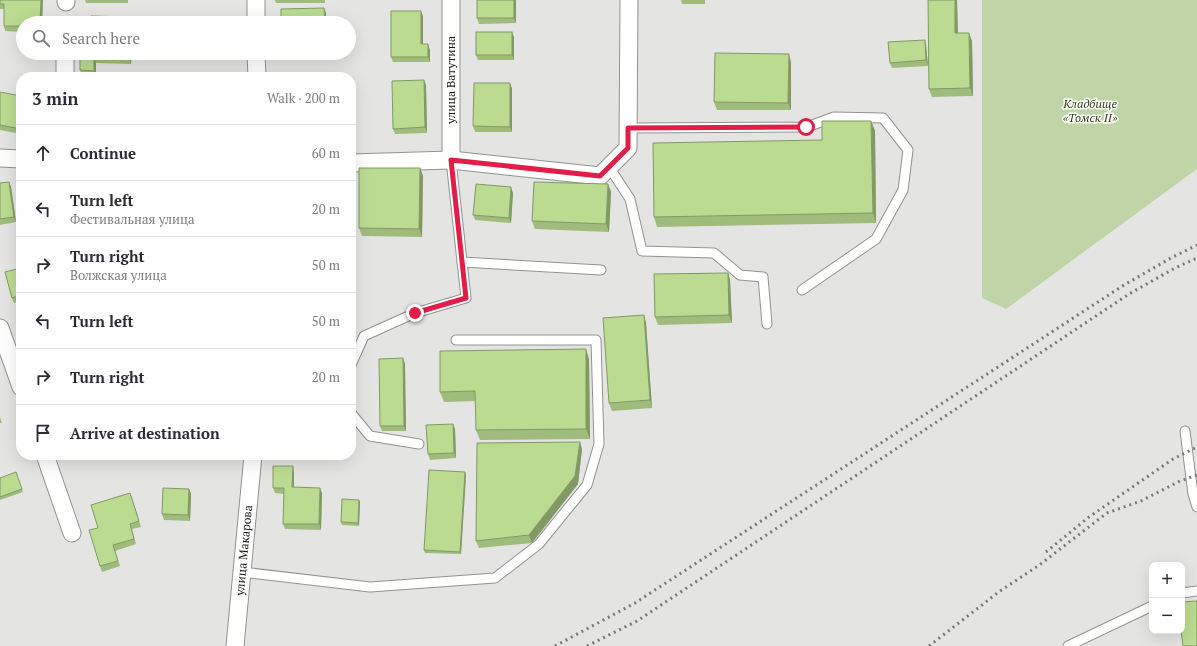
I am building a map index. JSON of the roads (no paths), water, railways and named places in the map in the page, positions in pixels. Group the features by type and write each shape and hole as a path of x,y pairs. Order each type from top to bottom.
{"street":[{"path":"256,0 256,16"},
{"name":"улица Ватутина","path":"451,0 451,160"},
{"path":"356,163 451,160 605,171 628,148 629,0"},
{"path":"65,60 65,72"},
{"path":"256,60 257,72"},
{"path":"0,158 16,159"},
{"path":"0,328 16,373"},
{"path":"47,460 72,533"},
{"name":"улица Макарова","path":"235,646 253,460"}],"lane":[{"path":"628,128 806,127 834,117 883,118 908,150 903,190 876,240 802,290"},
{"path":"356,354 364,336 415,313 466,298 451,160"},
{"path":"605,171 630,199 642,251 714,253 740,275 763,277 767,324"},
{"path":"462,262 601,270"},
{"path":"242,572 370,587 495,578 539,544 587,485 599,444 596,340 456,340"},
{"path":"356,419 370,436 419,444"},
{"path":"1185,431 1197,507"},
{"path":"1185,593 1197,591"},
{"path":"1068,646 1149,607"}],"railway":[{"path":"555,646 635,603 1124,285 1197,245"},
{"path":"587,646 637,621 1129,294 1175,268 1197,258"},
{"path":"1046,552 1089,517 1173,459 1197,447"},
{"path":"929,646 1000,591 1038,566 1107,513 1141,501 1180,481 1197,475"}],"park label":[{"name":"Кладбище «Томск II»","path":"1090,111"}]}
